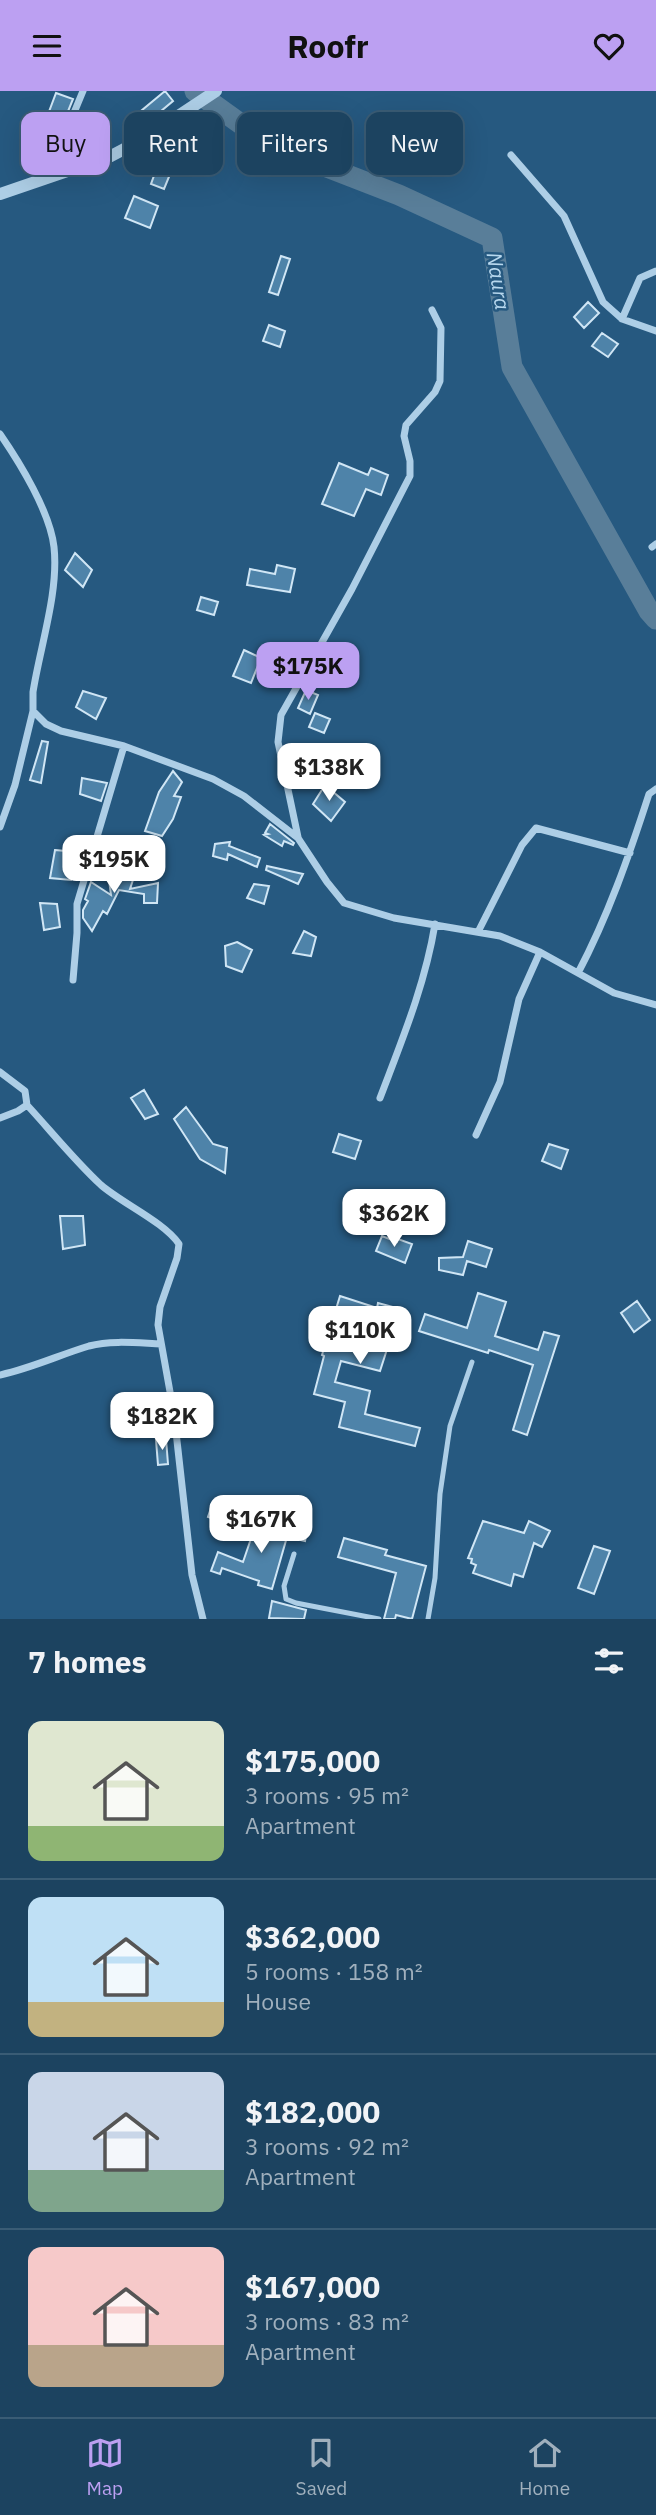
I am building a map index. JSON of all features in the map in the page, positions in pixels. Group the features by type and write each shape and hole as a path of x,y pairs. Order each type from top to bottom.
{"street":[{"path":"46,179 83,91"},
{"path":"0,194 111,156 145,138 216,91"},
{"path":"511,155 564,216 603,302 622,319 656,331"},
{"path":"622,319 640,278 656,271"},
{"path":"298,838 278,742 281,715 352,589 410,476 410,461 404,436 406,425 435,392 440,381 441,328 432,310"},
{"path":"0,434 34,492 54,545 54,572 35,678 33,711 15,785 0,827"},
{"path":"33,711 46,724 61,731 124,746 213,779 244,796 298,838 344,903 394,918 500,936 540,952 614,993 656,1005"},
{"path":"72,980 77,904 124,746"},
{"path":"578,973 598,933 630,853 649,794 656,789"},
{"path":"478,932 522,845 536,828 630,853"},
{"path":"380,1098 417,1003 435,924"},
{"path":"476,1135 500,1082 519,999 540,952"},
{"path":"0,1072 25,1091 27,1105 101,1184 126,1205 169,1231 179,1244 159,1316 160,1344 174,1414 192,1575 203,1619"},
{"path":"0,1118 27,1105"},
{"path":"0,1375 90,1346 114,1343 160,1344"}],"lane":[{"path":"428,1619 435,1578 440,1494 450,1426 472,1362"},
{"path":"294,1554 284,1586 286,1599 379,1619"}],"building":[{"path":"165,91 173,101 160,112 141,111"},
{"path":"56,93 73,99 68,112 49,112"},
{"path":"154,175 170,175 164,189 151,184"},
{"path":"134,196 158,206 150,228 125,218"},
{"path":"281,256 290,259 278,295 269,292"},
{"path":"588,302 599,313 584,328 574,317"},
{"path":"269,325 285,331 280,347 263,341"},
{"path":"602,333 618,344 608,357 592,346"},
{"path":"339,463 368,475 371,468 388,475 381,495 366,489 354,516 322,504"},
{"path":"75,553 92,570 83,587 65,570"},
{"path":"277,565 295,569 290,592 247,585 250,569 275,574"},
{"path":"201,597 218,602 214,615 197,610"},
{"path":"244,650 261,658 251,683 233,676"},
{"path":"306,690 318,695 310,714 298,708"},
{"path":"83,691 106,698 96,719 76,707"},
{"path":"315,713 330,719 324,733 309,727"},
{"path":"42,741 48,742 41,783 30,780"},
{"path":"173,771 182,782 174,796 181,797 173,819 162,836 145,831 159,792"},
{"path":"82,778 107,783 101,801 80,794"},
{"path":"325,785 345,802 331,821 313,804"},
{"path":"270,824 294,843 293,845 284,841 282,846 264,835 268,834 265,833"},
{"path":"230,842 229,846 260,858 257,867 228,854 227,860 213,856 215,844"},
{"path":"55,850 76,852 71,880 50,878"},
{"path":"267,866 303,874 298,884 266,870"},
{"path":"136,871 130,889 158,883 157,903 144,903 144,894 119,890 107,914 103,911 92,931 83,918 83,910 88,901 85,899 91,882 111,895 108,872"},
{"path":"254,884 269,886 264,904 247,898"},
{"path":"40,903 57,904 60,927 44,930"},
{"path":"304,931 316,937 311,956 293,953"},
{"path":"237,942 252,950 242,972 226,966 225,946"},
{"path":"144,1090 158,1114 145,1119 131,1098"},
{"path":"186,1107 213,1144 227,1148 225,1173 200,1159 174,1119"},
{"path":"339,1134 361,1141 355,1159 333,1152"},
{"path":"549,1144 568,1150 561,1169 542,1161"},
{"path":"60,1216 83,1216 85,1245 63,1249"},
{"path":"382,1236 412,1244 405,1263 376,1251"},
{"path":"468,1241 492,1249 486,1267 467,1261 463,1275 439,1270 439,1258 463,1257"},
{"path":"478,1293 506,1302 495,1336 538,1350 544,1332 559,1336 527,1435 513,1430 533,1365 419,1331 425,1314 467,1328"},
{"path":"340,1296 377,1308 378,1303 400,1309 380,1371 341,1361 335,1382 370,1391 365,1414 420,1428 415,1446 339,1427 345,1402 314,1394 324,1356 322,1355"},
{"path":"637,1301 650,1320 634,1332 621,1313"},
{"path":"166,1439 168,1464 158,1465 156,1440"},
{"path":"212,1505 236,1514 232,1526 208,1517"},
{"path":"483,1521 524,1533 529,1521 550,1531 542,1547 534,1543 523,1577 514,1574 511,1586 473,1573 476,1565 468,1558"},
{"path":"256,1524 284,1530 285,1526 307,1531 305,1541 287,1537 272,1589 258,1585 259,1581 222,1568 220,1574 211,1571 218,1552 243,1562"},
{"path":"344,1538 387,1550 385,1555 426,1566 412,1619 396,1615 395,1619 384,1619 396,1573 338,1557"},
{"path":"594,1546 610,1551 594,1594 578,1588"},
{"path":"272,1601 306,1610 304,1619 269,1618"}],"waterway":[{"name":"Naura","path":"195,91 270,145 399,195 492,238 512,367 649,611 656,619"}]}
